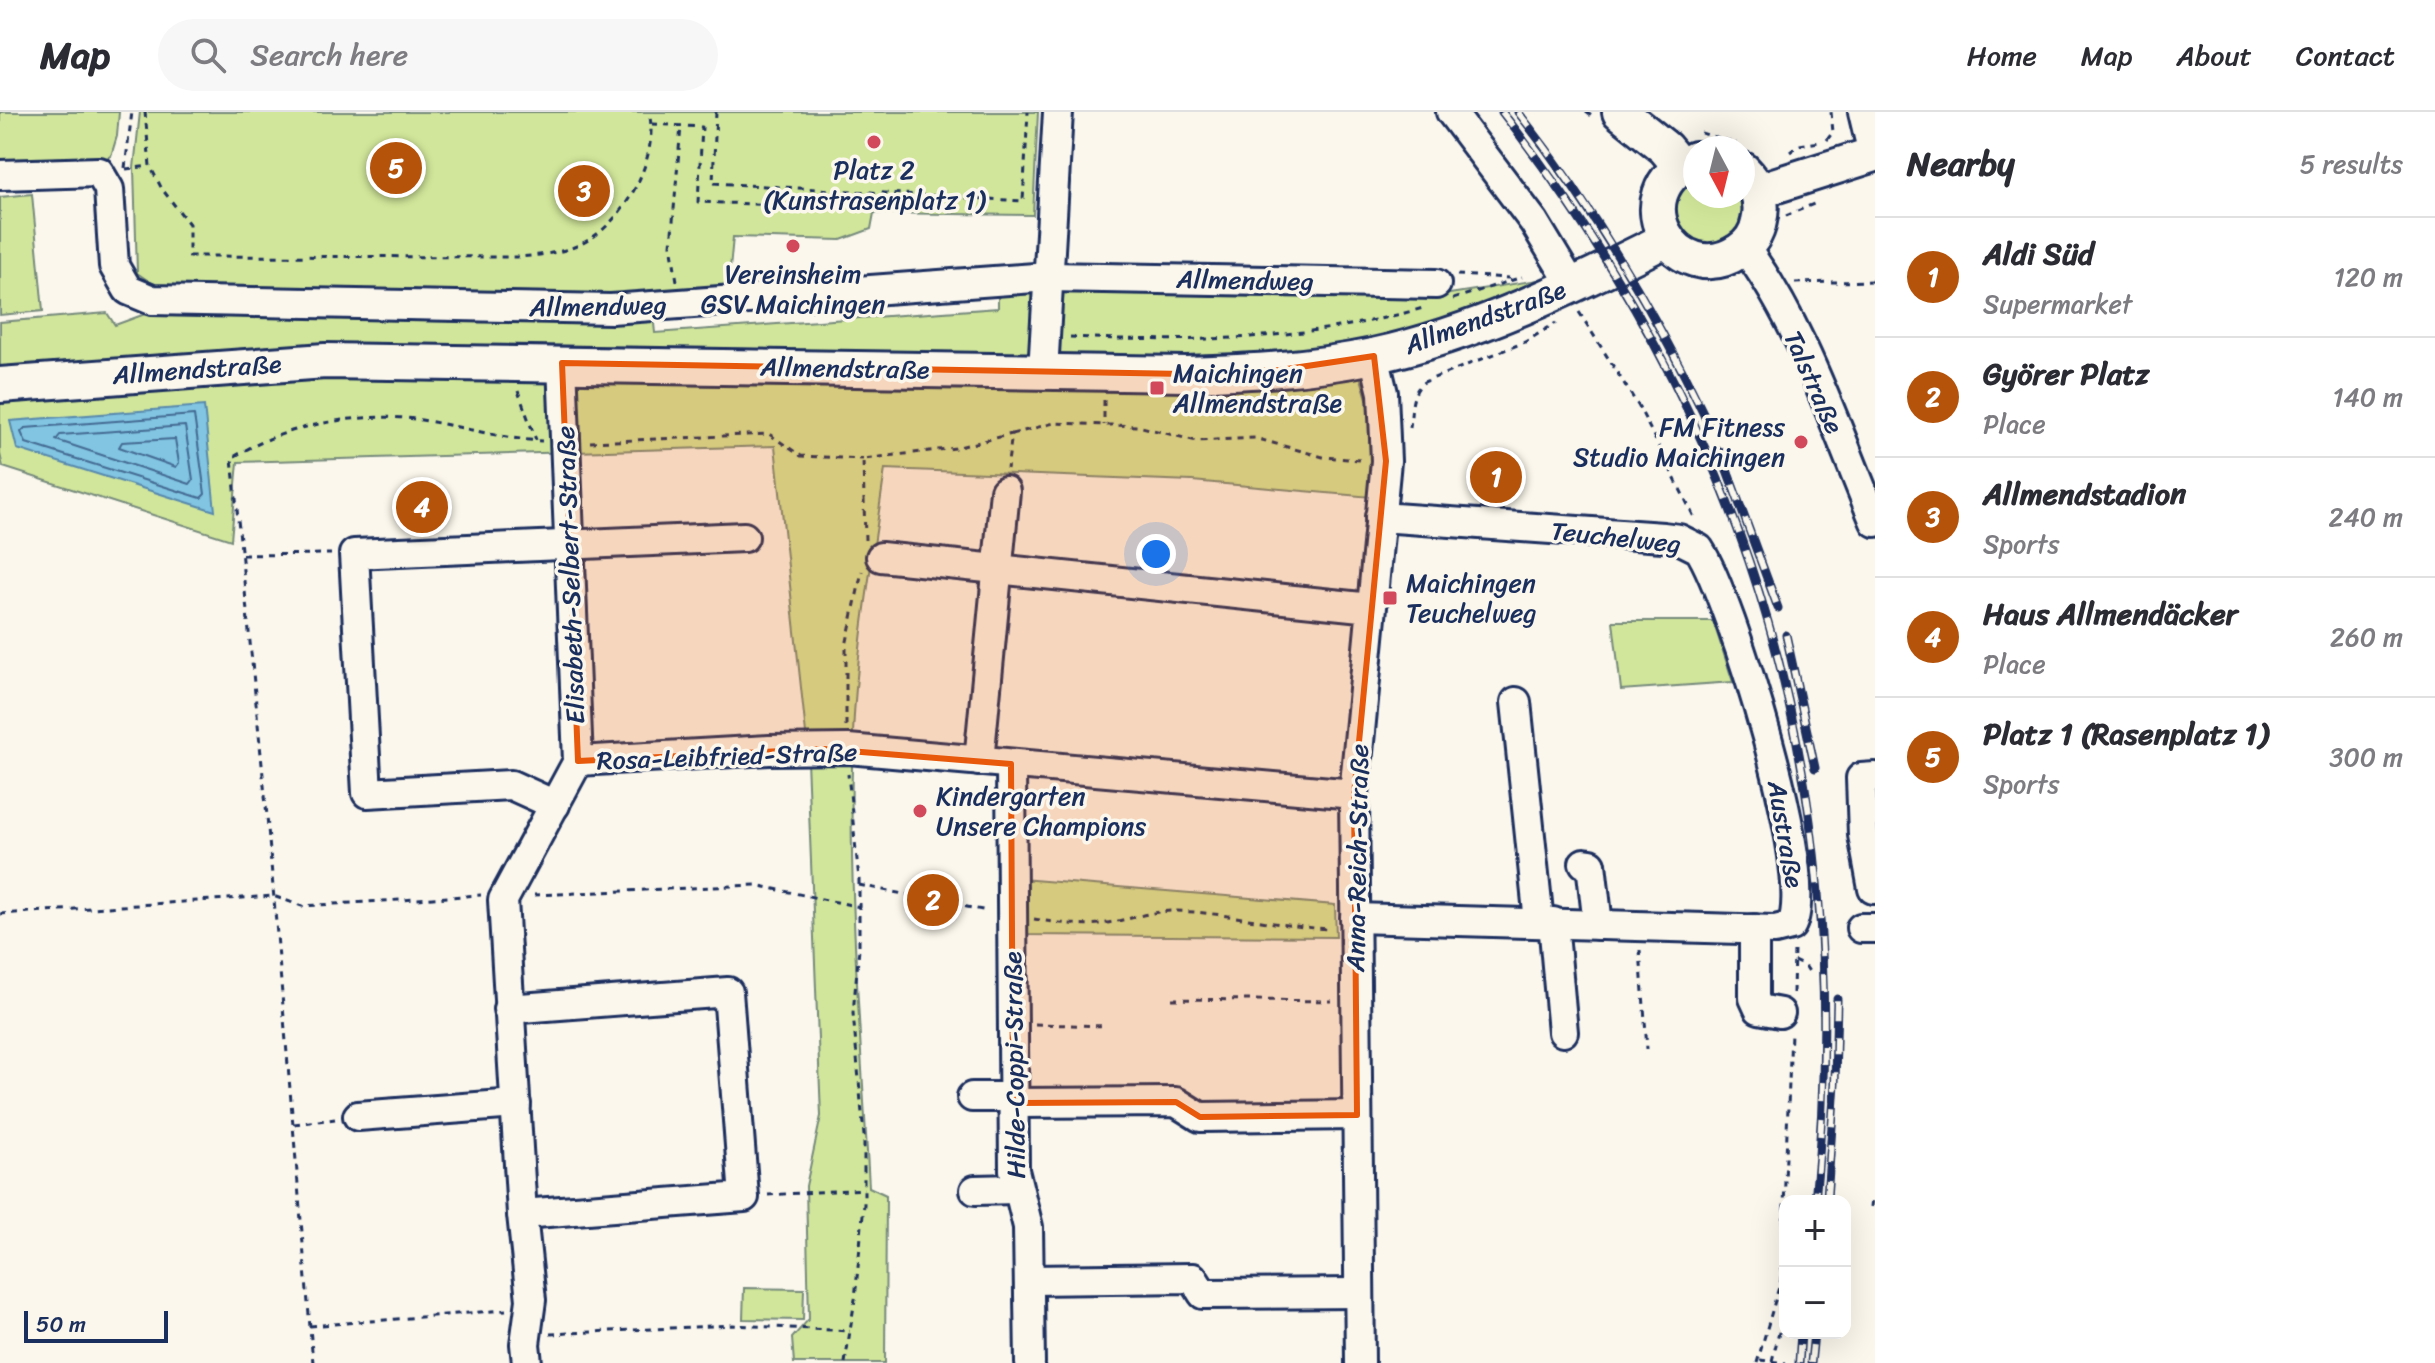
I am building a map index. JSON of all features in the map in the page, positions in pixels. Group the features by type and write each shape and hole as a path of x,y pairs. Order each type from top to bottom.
{"main road":[{"path":"1620,112 1683,160"},
{"path":"1755,180 1874,154"},
{"path":"1683,166 1670,175 1658,199 1657,213 1667,239 1689,257 1704,261 1718,260 1744,247 1758,227 1761,203 1755,191"},
{"name":"Allmendstraße","path":"0,385 325,361 1043,372 1232,373 1280,370 1374,356 1573,294 1667,239"}],"street":[{"path":"1043,372 1036,279 1058,112"},
{"path":"1451,112 1534,222 1573,294"},
{"path":"1863,112 1874,154"},
{"path":"0,175 112,171"},
{"name":"Allmendweg","path":"112,171 109,189 114,266 128,290 152,300 611,309 1036,279 1436,284"},
{"name":"Talstraße","path":"1744,247 1759,266 1810,366 1875,522"},
{"name":"Anna-Reich-Straße","path":"1360,1363 1354,794 1386,461 1384,404 1374,356"},
{"name":"Elisabeth-Selbert-Straße","path":"506,895 578,761 562,363"},
{"path":"979,761 1000,571 1005,491"},
{"name":"Teuchelweg","path":"1380,517 1663,537 1679,539 1699,549"},
{"path":"555,805 511,785 367,793 354,554 744,537"},
{"name":"Austraße","path":"1355,924 1546,922 1754,929 1785,929 1791,926 1797,893 1781,793 1729,617 1699,549"},
{"path":"869,556 1371,608"},
{"path":"1516,702 1563,1032"},
{"name":"Rosa-Leibfried-Straße","path":"578,761 769,750 848,749 1354,794"},
{"name":"Hilde-Coppi-Straße","path":"1011,764 1013,1100 1016,1189 1026,1211 1030,1363"},
{"path":"1873,889 1863,835 1861,778 1875,777"},
{"path":"1584,863 1591,864 1598,925"},
{"path":"506,895 508,1009 528,1321 527,1363"},
{"path":"1754,929 1754,998 1759,1009 1788,1014"},
{"path":"508,1009 728,992 744,1197 522,1214"},
{"path":"972,1097 1176,1102 1200,1117 1357,1115"},
{"path":"358,1116 516,1104"},
{"path":"975,1190 1016,1189"},
{"path":"1029,1280 1193,1278 1203,1294 1359,1293"}],"path":[{"path":"132,112 112,171 150,166"},
{"path":"145,112 150,166 162,189 189,224 189,256 520,257 543,255 582,244 605,226 625,203 640,177 652,124 649,112"},
{"path":"716,112 713,183 1023,201 1028,112"},
{"path":"1780,157 1799,145 1831,138 1831,112"},
{"path":"652,124 702,127 698,202 834,207 834,190"},
{"path":"680,305 671,245 681,126"},
{"path":"1782,219 1820,201"},
{"path":"1436,284 1448,275 1491,274 1513,279"},
{"path":"1794,283 1874,281 1875,276"},
{"path":"1409,436 1416,388 1543,334 1573,294"},
{"name":"Teuchelweg","path":"1573,294 1670,464 1699,531 1699,549"},
{"path":"519,395 536,441"},
{"path":"313,1363 232,458 275,437 337,421 412,419 536,441 769,434 801,456 863,459 955,448 1054,423 1138,426 1196,441 1255,438 1323,457 1386,461"},
{"path":"1005,491 1012,434"},
{"path":"845,1363 864,1189 864,1136 853,1013 860,907 848,800 846,646 869,556 863,459"},
{"path":"241,555 354,554"},
{"path":"0,914 273,896 302,906 756,885 860,907"},
{"path":"859,885 1063,924 1103,924 1169,911 1229,914 1299,928 1355,924"},
{"path":"1786,1363 1758,1362 1781,1280 1788,1014 1794,961 1791,926"},
{"path":"1638,927 1647,1049"},
{"path":"1794,961 1810,973"},
{"path":"1172,999 1356,1001"},
{"path":"1012,1023 1107,1026"},
{"path":"294,1124 358,1116"},
{"path":"744,1197 864,1189"},
{"path":"1871,1207 1873,1198"},
{"path":"310,1326 528,1321 850,1331"},
{"path":"1772,1361 1779,1332"}],"highlighted area":[{"path":"1374,356 1386,461 1354,794 1357,1115 1200,1117 1176,1102 1013,1103 1011,764 824,749 578,761 562,363 1186,374 1280,370"}],"green space":[{"path":"0,112 119,112 117,136 111,156 92,164 0,167"},
{"path":"140,112 1038,112 1033,215 874,213 871,229 841,240 733,237 728,290 643,297 162,290 137,273 134,168"},
{"path":"1683,184 1683,208 1744,208 1742,232 1706,248 1679,234 1672,195"},
{"path":"32,194 43,311 0,315 0,197"},
{"path":"1538,280 1457,316 1351,346 1373,418 1371,497 1192,481 885,469 858,667 853,733 852,847 869,1187 886,1195 885,1363 794,1363 792,1338 809,1319 806,1186 821,1116 806,734 775,446 238,462 231,540 3,467 0,454 0,322 107,313 115,325 167,306 653,314 655,333 998,308 998,292 1437,296"},
{"path":"1613,621 1713,621 1733,682 1621,690"},
{"path":"1021,879 1335,905 1336,937 1021,935"},
{"path":"744,1288 804,1289 803,1320 743,1319"}],"water":[{"path":"204,406 215,511 17,449 10,421"}],"railway":[{"path":"1502,112 1590,235 1663,361 1723,491 1769,625 1801,762 1819,904 1824,1050 1815,1195"},
{"path":"1518,112 1572,186 1622,263 1709,425"},
{"path":"1720,451 1778,608"},
{"path":"1786,635 1815,768"},
{"path":"1827,1195 1837,999"},
{"path":"1799,1363 1801,1339"},
{"path":"1811,1363 1813,1339"}],"place":[{"name":"Platz 2 (Kunstrasenplatz 1)","path":"874,142"},
{"name":"Platz 1 (Rasenplatz 1)","path":"396,168"},
{"name":"Allmendstadion","path":"584,191"},
{"name":"Vereinsheim GSV Maichingen","path":"793,246"},
{"name":"Maichingen Allmendstraße","path":"1157,388"},
{"name":"FM Fitness Studio Maichingen","path":"1801,442"},
{"name":"Aldi Süd","path":"1496,477"},
{"name":"Haus Allmendäcker","path":"422,507"},
{"name":"Maichingen Teuchelweg","path":"1390,598"},
{"name":"Kindergarten Unsere Champions","path":"920,811"},
{"name":"Györer Platz","path":"933,900"}]}
